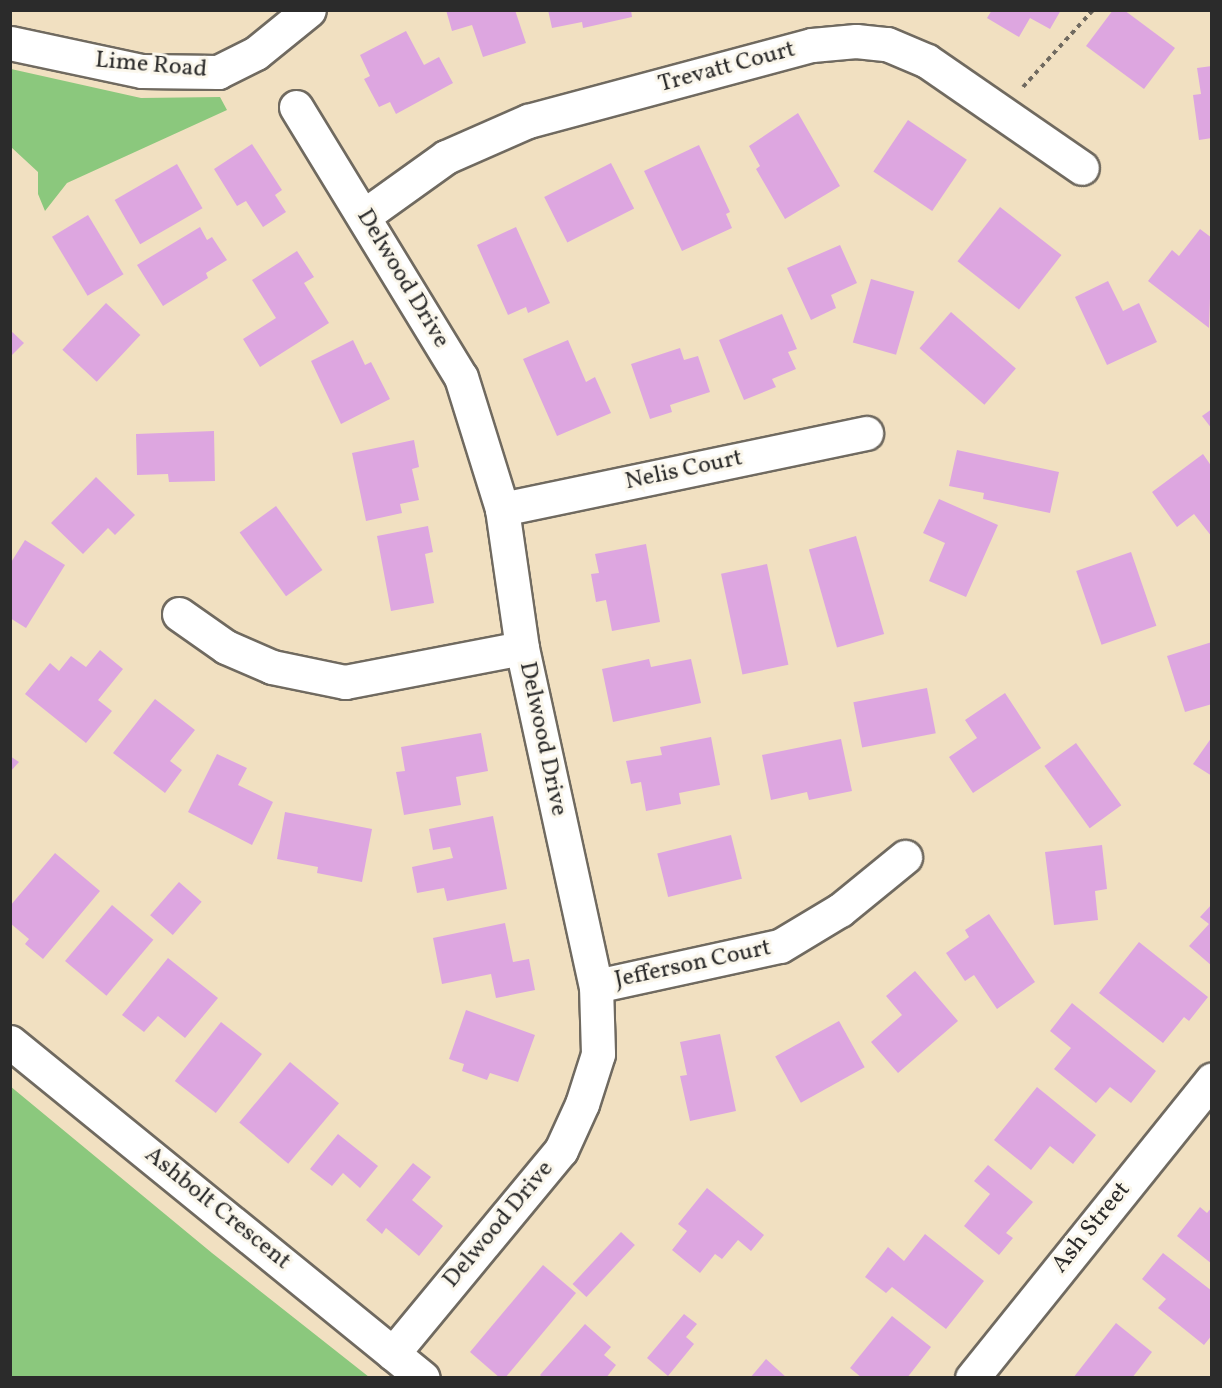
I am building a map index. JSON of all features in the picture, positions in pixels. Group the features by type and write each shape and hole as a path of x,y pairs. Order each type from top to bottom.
{"street":[{"name":"Lime Road","path":"10,44 142,70 218,72 256,53 309,10"},
{"name":"Trevatt Court","path":"365,215 446,157 489,135 528,121 812,45 856,41 887,44 927,61 1082,168"},
{"name":"Delwood Drive","path":"296,107 365,215 460,377 502,509 522,648 596,986 598,1054 582,1104 561,1150 393,1353"},
{"name":"Nelis Court","path":"502,509 866,433"},
{"path":"179,614 226,648 272,667 345,682 522,648"},
{"name":"Jefferson Court","path":"596,986 780,946 840,910 905,857"},
{"name":"Ashbolt Crescent","path":"10,1042 423,1377"},
{"name":"Ash Street","path":"972,1377 1212,1079"}],"path":[{"path":"1001,111 1093,10"}],"green space":[{"path":"11,69 141,98 220,97 227,110 67,183 45,211 38,194 38,172 11,147"},
{"path":"10,1086 212,1253 369,1377 11,1377"}],"building":[{"path":"446,10 515,10 526,43 483,57 472,25 452,31"},
{"path":"548,10 631,10 632,17 583,28 582,22 552,28"},
{"path":"992,10 1061,10 1050,29 1030,18 1019,37 987,18"},
{"path":"1113,10 1124,10 1175,48 1144,89 1086,46"},
{"path":"406,31 424,65 439,57 453,83 396,114 390,102 379,107 364,79 370,76 360,55"},
{"path":"1212,66 1212,138 1199,140 1193,95 1201,94 1197,68"},
{"path":"798,113 840,186 785,219 756,169 760,166 749,146"},
{"path":"908,120 967,160 932,211 873,171"},
{"path":"252,144 282,190 275,195 286,212 263,227 246,201 237,206 214,169"},
{"path":"699,145 730,212 726,214 732,228 682,251 644,171"},
{"path":"611,163 634,208 567,242 544,197"},
{"path":"177,164 202,208 140,244 115,200"},
{"path":"1000,207 1061,255 1019,309 958,261"},
{"path":"88,215 124,274 88,296 52,237"},
{"path":"200,227 207,240 212,237 227,260 206,273 208,278 163,306 137,265"},
{"path":"516,227 550,303 528,313 526,307 508,315 477,245"},
{"path":"1200,229 1212,238 1209,328 1148,281 1172,250 1179,256"},
{"path":"840,245 857,283 831,295 836,308 811,320 787,268"},
{"path":"297,251 314,277 304,283 329,323 260,367 243,339 276,318 252,280"},
{"path":"871,279 914,291 896,355 853,342"},
{"path":"1108,281 1123,311 1139,303 1157,342 1107,365 1075,297"},
{"path":"106,303 140,335 97,382 62,350"},
{"path":"951,312 1016,368 984,405 920,348"},
{"path":"782,314 797,349 788,352 796,369 772,379 776,387 744,400 719,340"},
{"path":"10,330 24,343 10,357"},
{"path":"353,340 365,365 371,362 390,399 341,424 311,361"},
{"path":"568,340 586,382 595,377 611,413 557,436 523,359"},
{"path":"680,348 684,360 698,356 710,392 670,405 672,412 650,419 631,364"},
{"path":"1212,409 1212,429 1202,416"},
{"path":"214,431 215,481 169,482 168,474 137,475 136,434"},
{"path":"414,440 419,467 412,469 419,500 400,504 402,513 366,521 352,453"},
{"path":"957,450 1059,472 1050,513 983,499 984,493 949,486"},
{"path":"1203,454 1212,467 1212,537 1194,514 1177,527 1152,492"},
{"path":"96,477 135,515 115,535 108,528 83,554 51,523"},
{"path":"939,499 998,525 966,597 929,581 945,543 923,533"},
{"path":"276,506 322,570 286,596 240,532"},
{"path":"428,526 433,552 425,554 434,603 391,611 377,536"},
{"path":"856,536 884,634 837,648 809,550"},
{"path":"25,540 65,565 26,628 10,618 10,564"},
{"path":"646,544 660,622 612,631 606,600 596,602 591,574 599,573 595,554"},
{"path":"1131,552 1156,626 1102,645 1076,571"},
{"path":"767,564 788,665 742,675 721,574"},
{"path":"1212,642 1212,704 1185,712 1167,656"},
{"path":"100,650 123,669 98,700 112,711 86,743 25,694 50,663 59,671 71,656 86,667"},
{"path":"649,659 651,667 691,659 701,703 613,722 602,669"},
{"path":"927,688 936,733 862,747 853,702"},
{"path":"1005,693 1041,748 973,793 949,757 977,738 965,720"},
{"path":"155,699 195,730 170,761 182,770 165,793 113,753"},
{"path":"481,733 488,771 456,777 461,805 404,815 396,772 405,771 401,747"},
{"path":"711,737 720,785 679,793 681,804 646,811 641,782 631,784 626,761 662,755 660,747"},
{"path":"1212,737 1212,776 1193,764"},
{"path":"841,739 852,791 809,800 807,792 771,800 762,755"},
{"path":"1076,743 1121,805 1090,828 1044,766"},
{"path":"217,754 247,768 238,785 273,802 252,845 188,812"},
{"path":"10,756 19,762 10,772"},
{"path":"285,812 372,829 362,882 317,873 318,867 277,859"},
{"path":"493,816 507,889 447,901 444,888 417,893 412,867 453,858 450,847 433,850 429,829"},
{"path":"731,835 742,879 668,897 657,853"},
{"path":"1102,845 1107,889 1095,891 1098,920 1054,925 1045,852"},
{"path":"55,853 100,891 43,959 25,944 29,939 10,923 10,906"},
{"path":"179,882 202,902 173,935 150,915"},
{"path":"1212,904 1212,966 1189,946 1209,924 1200,917"},
{"path":"112,905 153,940 106,996 65,961"},
{"path":"989,914 1035,982 997,1009 974,975 965,981 946,953 969,937 965,930"},
{"path":"505,923 513,962 529,959 535,990 496,998 491,974 442,984 433,938"},
{"path":"1139,942 1208,997 1189,1021 1184,1017 1163,1043 1099,993"},
{"path":"168,958 218,998 185,1038 158,1016 144,1032 122,1015"},
{"path":"915,971 958,1021 898,1073 871,1042 902,1015 886,996"},
{"path":"1072,1003 1156,1071 1131,1103 1110,1087 1096,1103 1054,1069 1071,1048 1050,1031"},
{"path":"466,1010 535,1035 518,1082 490,1073 487,1080 462,1071 464,1064 449,1059"},
{"path":"839,1021 865,1067 801,1103 775,1056"},
{"path":"221,1022 262,1054 216,1113 175,1081"},
{"path":"720,1034 736,1111 690,1121 680,1076 687,1075 680,1042"},
{"path":"290,1062 339,1103 288,1164 239,1123"},
{"path":"1037,1087 1096,1135 1073,1164 1050,1146 1031,1170 994,1140"},
{"path":"338,1134 378,1166 360,1188 343,1173 332,1186 310,1169"},
{"path":"413,1163 431,1177 412,1200 443,1226 419,1256 386,1228 382,1234 366,1220"},
{"path":"988,1165 1033,1202 1006,1233 1013,1238 999,1255 964,1226 990,1194 974,1181"},
{"path":"707,1188 764,1235 751,1251 738,1240 722,1259 715,1254 700,1273 672,1250 687,1231 678,1224"},
{"path":"1200,1207 1207,1213 1212,1207 1212,1264 1177,1236"},
{"path":"621,1232 635,1245 586,1297 573,1284"},
{"path":"925,1234 984,1281 946,1329 892,1287 886,1293 865,1277 888,1247 904,1261"},
{"path":"1163,1253 1212,1291 1212,1335 1204,1345 1158,1308 1166,1299 1142,1279"},
{"path":"543,1265 576,1293 505,1378 500,1378 470,1352"},
{"path":"684,1314 697,1324 686,1337 694,1344 668,1376 647,1358"},
{"path":"892,1316 931,1347 907,1378 862,1378 850,1368"},
{"path":"1116,1323 1152,1352 1132,1378 1073,1378"},
{"path":"585,1324 611,1347 604,1355 616,1365 606,1378 543,1378 540,1375"},
{"path":"766,1359 787,1378 750,1378"}]}
